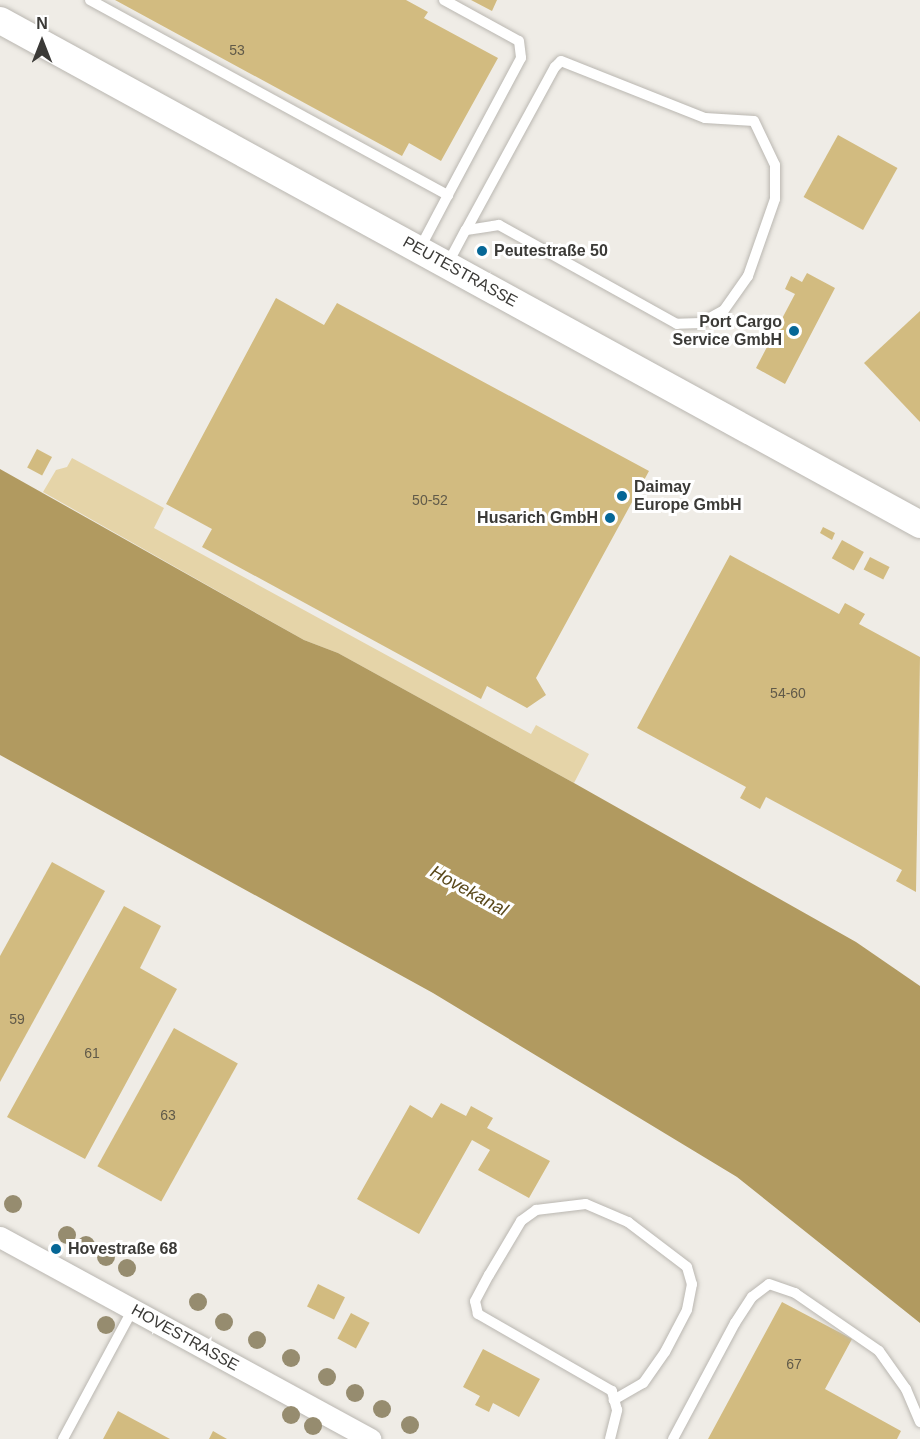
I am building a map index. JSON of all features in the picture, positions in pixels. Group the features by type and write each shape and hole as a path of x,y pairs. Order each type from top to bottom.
{"street":[{"name":"PEUTESTRASSE","path":"0,20 920,524"},
{"name":"HOVESTRASSE","path":"0,1237 370,1439"}],"lane":[{"path":"90,0 448,195"},
{"path":"419,250 521,58 519,41 444,0"},
{"path":"447,265 466,230 561,61 705,118 754,121 775,165 775,198 748,276 724,310 701,323 677,324 499,225 466,230"},
{"path":"610,1439 614,1400 612,1391 478,1314 475,1301 489,1275 521,1221 537,1210 586,1204 628,1222 687,1267 692,1284 687,1310 665,1352 643,1383 614,1400"},
{"path":"673,1439 735,1323 752,1297 769,1284 795,1293 879,1351 906,1389 920,1422"},
{"path":"63,1439 133,1309"}],"shaded area":[{"path":"72,458 164,508 154,528 531,734 536,725 589,754 574,783 338,653 304,640 43,492 56,470 67,467"}],"water":[{"name":"Hovekanal","path":"0,469 304,640 338,653 574,783 856,942 920,986 920,1323 737,1177 433,993 0,755"}],"building":[{"path":"115,0 406,0 428,12 424,18 498,58 441,161 409,143 402,156"},
{"path":"471,0 497,0 492,11"},
{"path":"838,135 897,168 863,230 804,197"},
{"name":"Port Cargo Service GmbH","path":"807,273 835,288 785,384 756,368 795,294 785,289 791,276 802,282"},
{"path":"276,298 324,325 337,303 649,471 536,678 546,695 527,708 487,686 481,699 202,547 212,529 166,504"},
{"path":"920,311 920,422 864,363"},
{"path":"37,449 52,457 42,476 27,468"},
{"path":"823,527 835,533 832,540 820,533"},
{"path":"842,540 864,552 854,570 832,558"},
{"path":"730,555 839,614 845,603 865,614 859,624 920,657 916,892 896,881 902,870 766,797 760,809 740,798 746,787 637,728"},
{"path":"870,557 890,567 883,579 864,569"},
{"path":"52,862 105,891 0,1082 0,956"},
{"path":"124,906 161,926 140,968 177,989 85,1159 7,1117"},
{"path":"174,1028 238,1063 161,1202 97,1166"},
{"path":"441,1103 466,1116 471,1106 493,1118 487,1128 550,1161 529,1198 478,1170 490,1150 472,1140 419,1234 357,1199 410,1105 432,1118"},
{"path":"318,1284 345,1297 334,1320 307,1306"},
{"path":"782,1302 852,1339 825,1389 901,1431 897,1439 708,1439"},
{"path":"351,1313 370,1323 356,1348 337,1339"},
{"path":"483,1349 540,1379 519,1417 493,1403 489,1412 475,1405 480,1396 463,1387"},
{"path":"118,1411 170,1439 103,1439"},
{"path":"213,1431 227,1439 209,1439"}],"place":[{"name":"Peutestraße 50","path":"482,251"},
{"name":"Port Cargo Service GmbH","path":"794,331"},
{"name":"Daimay Europe GmbH","path":"622,496"},
{"name":"Husarich GmbH","path":"610,518"},
{"name":"Hovestraße 68","path":"56,1249"}]}
